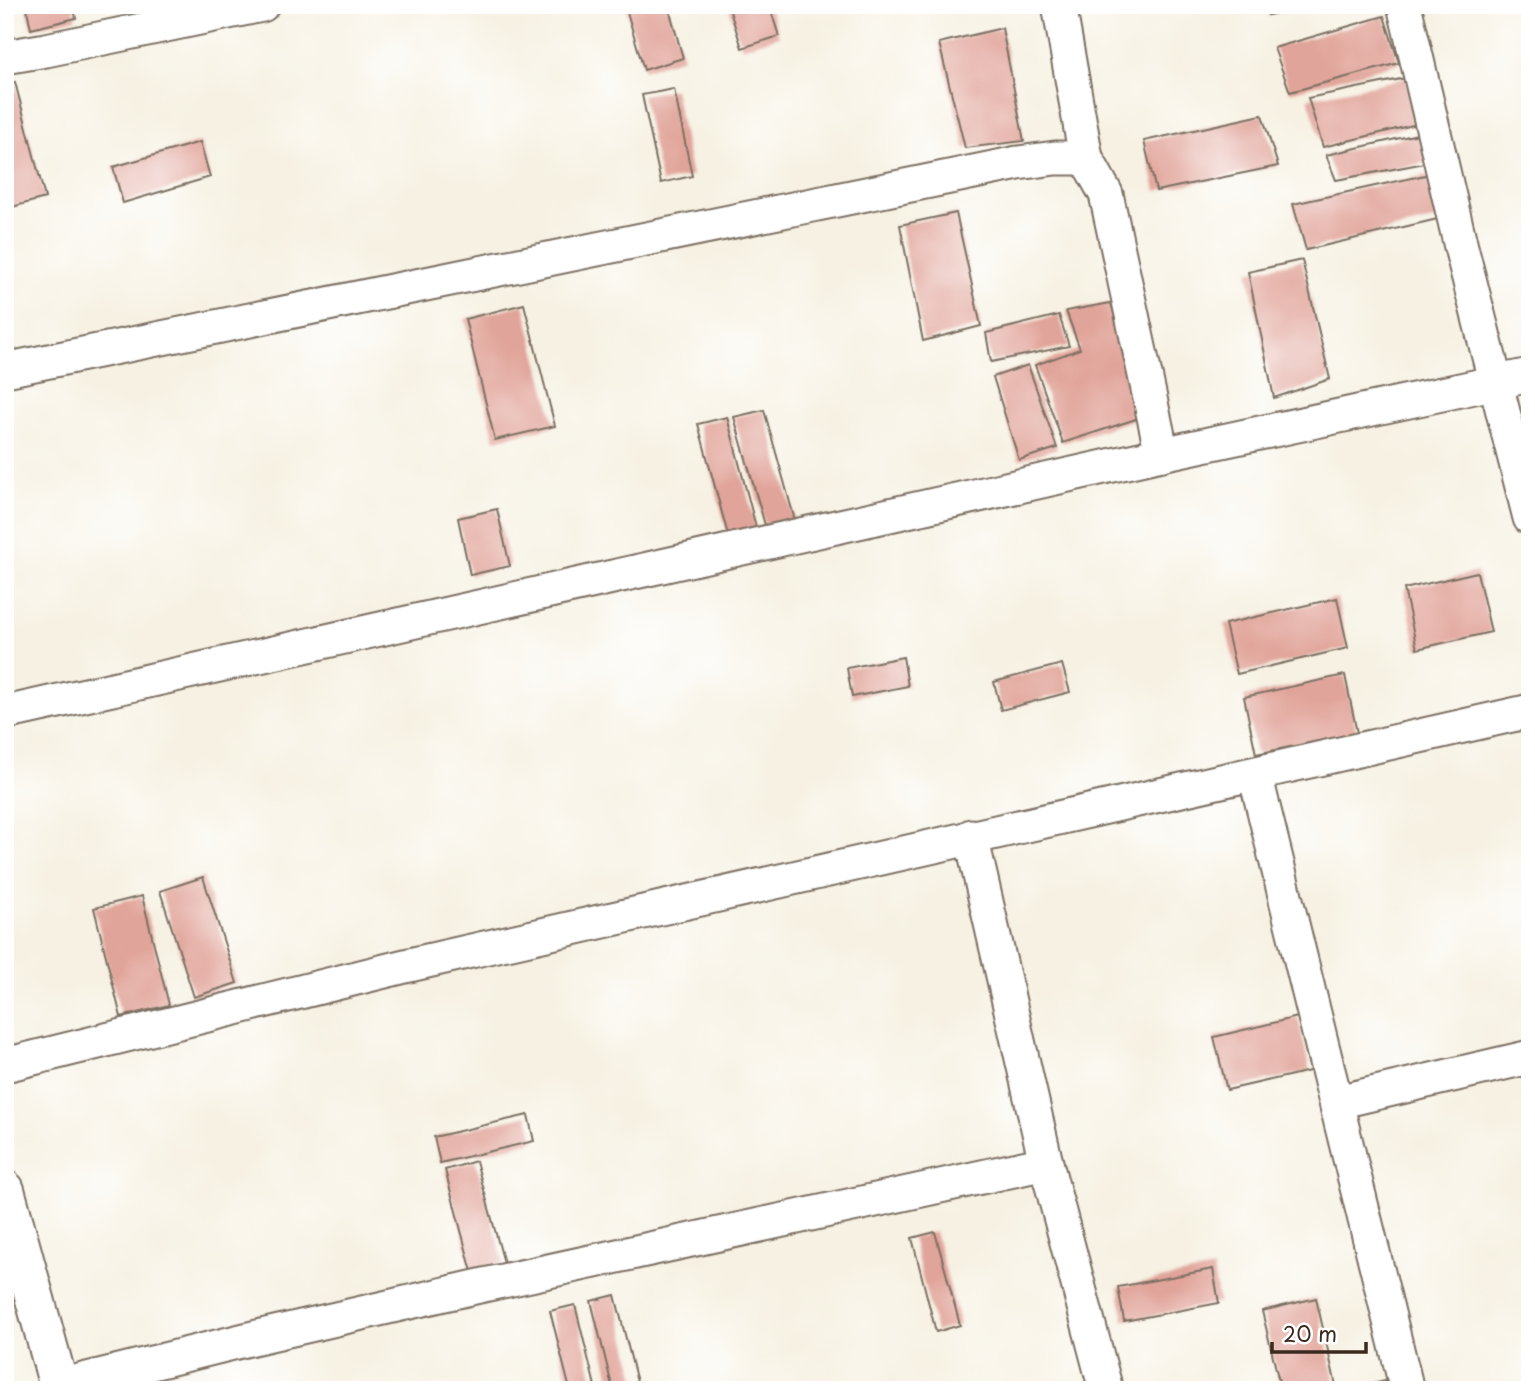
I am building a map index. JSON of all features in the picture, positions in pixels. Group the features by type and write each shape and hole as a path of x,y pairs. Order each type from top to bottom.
{"street":[{"path":"5,57 262,5"},
{"path":"1059,5 1086,158 1106,194 1162,454"},
{"path":"1404,5 1461,247 1530,518"},
{"path":"5,370 1018,163 1055,158 1086,158"},
{"path":"5,713 1162,454 1530,376"},
{"path":"5,1065 405,965 1530,711"},
{"path":"1255,774 1407,1390"},
{"path":"971,836 1046,1163 1106,1390"},
{"path":"1337,1102 1530,1057"},
{"path":"5,1190 60,1388 253,1338 484,1284 1046,1163"}],"building":[{"path":"26,5 73,5 76,18 31,29"},
{"path":"625,5 668,5 683,58 644,70"},
{"path":"728,5 769,5 779,36 742,48"},
{"path":"1265,5 1307,5 1307,6 1268,15"},
{"path":"1384,16 1399,63 1290,92 1274,48"},
{"path":"1002,28 1024,141 965,148 939,43"},
{"path":"1406,78 1421,123 1323,147 1308,98"},
{"path":"15,82 45,198 5,209 5,84"},
{"path":"674,89 692,176 661,183 642,95"},
{"path":"1262,115 1278,166 1156,191 1144,141"},
{"path":"1418,134 1430,162 1336,180 1326,155"},
{"path":"200,142 210,177 123,203 113,167"},
{"path":"1430,174 1446,217 1306,250 1293,204"},
{"path":"956,213 981,326 923,341 900,225"},
{"path":"1302,260 1330,379 1274,398 1248,272"},
{"path":"1111,303 1145,416 1063,443 1035,365 1080,349 1066,311"},
{"path":"524,304 555,426 495,440 465,319"},
{"path":"1059,315 1069,346 991,362 986,333"},
{"path":"1028,365 1057,448 1019,460 993,377"},
{"path":"764,410 796,524 767,532 734,417"},
{"path":"727,417 757,531 729,539 698,424"},
{"path":"497,509 510,566 470,575 458,518"},
{"path":"1477,572 1491,632 1417,649 1404,589"},
{"path":"1337,598 1348,648 1237,674 1225,624"},
{"path":"903,657 908,686 852,697 847,668"},
{"path":"1062,664 1070,692 1001,710 994,682"},
{"path":"1345,675 1357,733 1256,754 1244,697"},
{"path":"203,877 237,983 194,997 160,891"},
{"path":"142,896 169,1005 121,1017 94,908"},
{"path":"1298,1017 1310,1071 1227,1090 1214,1037"},
{"path":"528,1115 534,1141 440,1163 434,1137"},
{"path":"476,1161 504,1263 472,1272 445,1170"},
{"path":"935,1232 960,1325 936,1332 912,1238"},
{"path":"1213,1269 1219,1303 1124,1321 1118,1287"},
{"path":"615,1295 639,1390 613,1390 591,1301"},
{"path":"1316,1298 1337,1390 1281,1390 1262,1311"},
{"path":"575,1305 596,1390 570,1390 550,1311"},
{"path":"1385,1381 1387,1390 1362,1390 1361,1387"}]}
